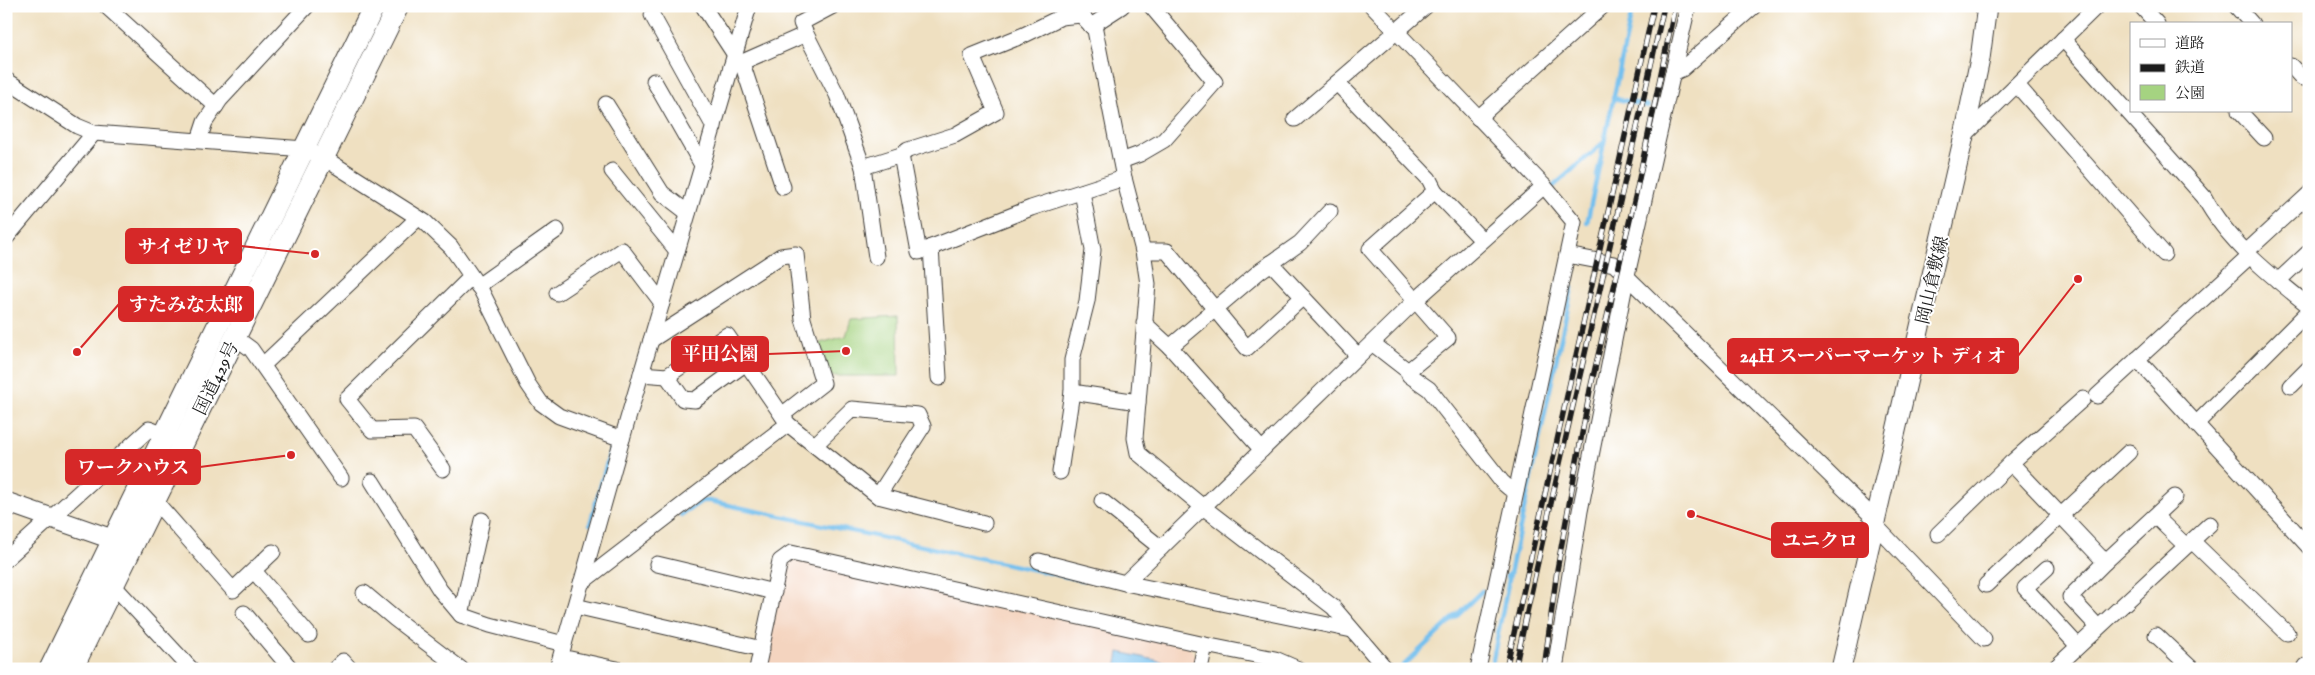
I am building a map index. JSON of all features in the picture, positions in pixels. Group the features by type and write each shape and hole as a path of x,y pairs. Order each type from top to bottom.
{"highway":[{"name":"国道429号","path":"50,669 122,543 174,439 304,149 374,6"},
{"name":"国道429号","path":"72,669 113,585 122,543 155,501 174,439 236,338 398,6"}],"main road":[{"name":"岡山倉敷線","path":"1842,669 1964,136 1980,59 1988,6"},
{"path":"6,502 122,543"}],"street":[{"path":"106,6 216,106"},
{"path":"199,140 205,122 216,106 307,6"},
{"path":"703,6 736,61 783,187"},
{"path":"561,653 579,607 581,583 702,165 736,61 749,6"},
{"path":"833,6 801,23 837,95 863,167 876,257"},
{"path":"863,167 955,135 996,112 972,56 1024,35 1061,17 1082,16 1122,6"},
{"path":"1121,161 1140,154 1164,140 1215,82 1151,6"},
{"path":"1372,6 1547,189 1574,222 1478,669"},
{"path":"1295,119 1426,6"},
{"path":"1478,118 1603,6"},
{"path":"1555,669 1580,511 1627,276 1688,6"},
{"path":"1673,73 1682,69 1754,6"},
{"path":"1964,136 2097,6"},
{"path":"2140,6 2155,22"},
{"path":"2236,6 2250,22"},
{"path":"652,15 714,127"},
{"path":"1082,16 1095,30 1124,178 1143,251 1148,284 1135,438 1138,453 1206,510 1333,607 1386,669"},
{"path":"736,61 806,34"},
{"path":"2063,39 2204,197 2210,210 2248,254 2309,306"},
{"path":"2292,67 2302,78 2309,78"},
{"path":"6,80 77,126 94,133 304,149 324,158 418,218 451,247 475,281 528,384 541,403 559,416 622,439"},
{"path":"654,81 702,165"},
{"path":"1337,83 1429,179 1435,191 1482,240"},
{"path":"2017,85 2164,254"},
{"path":"606,104 662,194 688,213"},
{"path":"2240,112 2264,138"},
{"path":"6,238 94,133"},
{"path":"901,155 919,252 1031,208 1124,178"},
{"path":"612,171 677,251"},
{"path":"1131,584 1161,548 1206,510 1262,450 1358,356 1375,345 1482,240 1547,189"},
{"path":"1408,371 1448,338 1370,249 1435,191"},
{"path":"1060,472 1072,392 1072,360 1087,301 1093,250 1082,192"},
{"path":"1938,534 2012,463 2137,359 2309,194"},
{"path":"1170,347 1271,263 1300,243 1330,211"},
{"path":"263,365 418,218"},
{"path":"443,469 414,429 372,430 347,399 475,281 557,230"},
{"path":"931,247 939,378"},
{"path":"557,293 622,250 662,303"},
{"path":"1143,251 1167,251 1247,348 1303,297"},
{"path":"2278,281 2309,252"},
{"path":"581,583 785,420 823,383 803,319 796,254 781,256 651,340"},
{"path":"1567,255 1614,264 1876,524 1984,639"},
{"path":"1271,263 1358,356"},
{"path":"2196,424 2309,311"},
{"path":"1144,323 1170,347 1262,450"},
{"path":"641,374 667,376 728,335 785,420 878,496 984,523"},
{"path":"236,338 251,348 341,478"},
{"path":"1375,345 1408,371 1409,375 1429,389 1502,482 1516,491"},
{"path":"2137,359 2309,547"},
{"path":"667,376 684,399 695,400 746,363"},
{"path":"2291,386 2309,368"},
{"path":"1072,392 1138,402"},
{"path":"815,445 852,409 918,415 923,426 878,496"},
{"path":"6,559 149,429 174,439"},
{"path":"1986,585 2129,452"},
{"path":"2012,463 2105,562"},
{"path":"372,481 440,590 461,615 561,653 617,669"},
{"path":"2098,627 2070,597 2176,497"},
{"path":"155,501 232,590 273,552"},
{"path":"1102,501 1161,548"},
{"path":"2155,516 2189,544 2286,633"},
{"path":"461,615 482,520"},
{"path":"2054,669 2210,524"},
{"path":"757,669 780,561 791,553 1275,659 1298,669"},
{"path":"1039,561 1131,584 1352,630"},
{"path":"657,564 774,592"},
{"path":"2047,568 2026,588 2078,646"},
{"path":"254,570 309,635"},
{"path":"113,585 191,669"},
{"path":"364,593 461,669"},
{"path":"579,607 762,649"},
{"path":"244,613 292,669"},
{"path":"2156,635 2192,669"},
{"path":"1200,669 1206,645"},
{"path":"335,669 343,661 350,669"}],"shaded area":[{"path":"792,558 1189,647 1197,660 1195,669 763,669 786,562"}],"green space":[{"path":"898,316 899,376 829,376 820,343 846,336 851,319"}],"water":[{"path":"1119,652 1178,665 1177,669 1116,669"}],"waterway":[{"path":"1587,223 1633,6"},
{"path":"1613,98 1648,106"},
{"path":"1549,190 1603,143"},
{"path":"1507,576 1510,574 1572,288"},
{"path":"590,524 611,448"},
{"path":"681,515 702,501 709,501 1083,580"},
{"path":"1491,669 1510,574"},
{"path":"1400,669 1482,591"}],"railway":[{"path":"1506,669 1654,6"},
{"path":"1515,669 1664,6"},
{"path":"1544,669 1557,570 1590,390 1636,193 1675,6"}],"place":[{"name":"サイゼリヤ","path":"315,254"},
{"name":"24H スーパーマーケット ディオ","path":"2078,279"},
{"name":"平田公園","path":"846,351"},
{"name":"すたみな太郎","path":"77,352"},
{"name":"ワークハウス","path":"291,455"},
{"name":"ユニクロ","path":"1691,514"}]}
